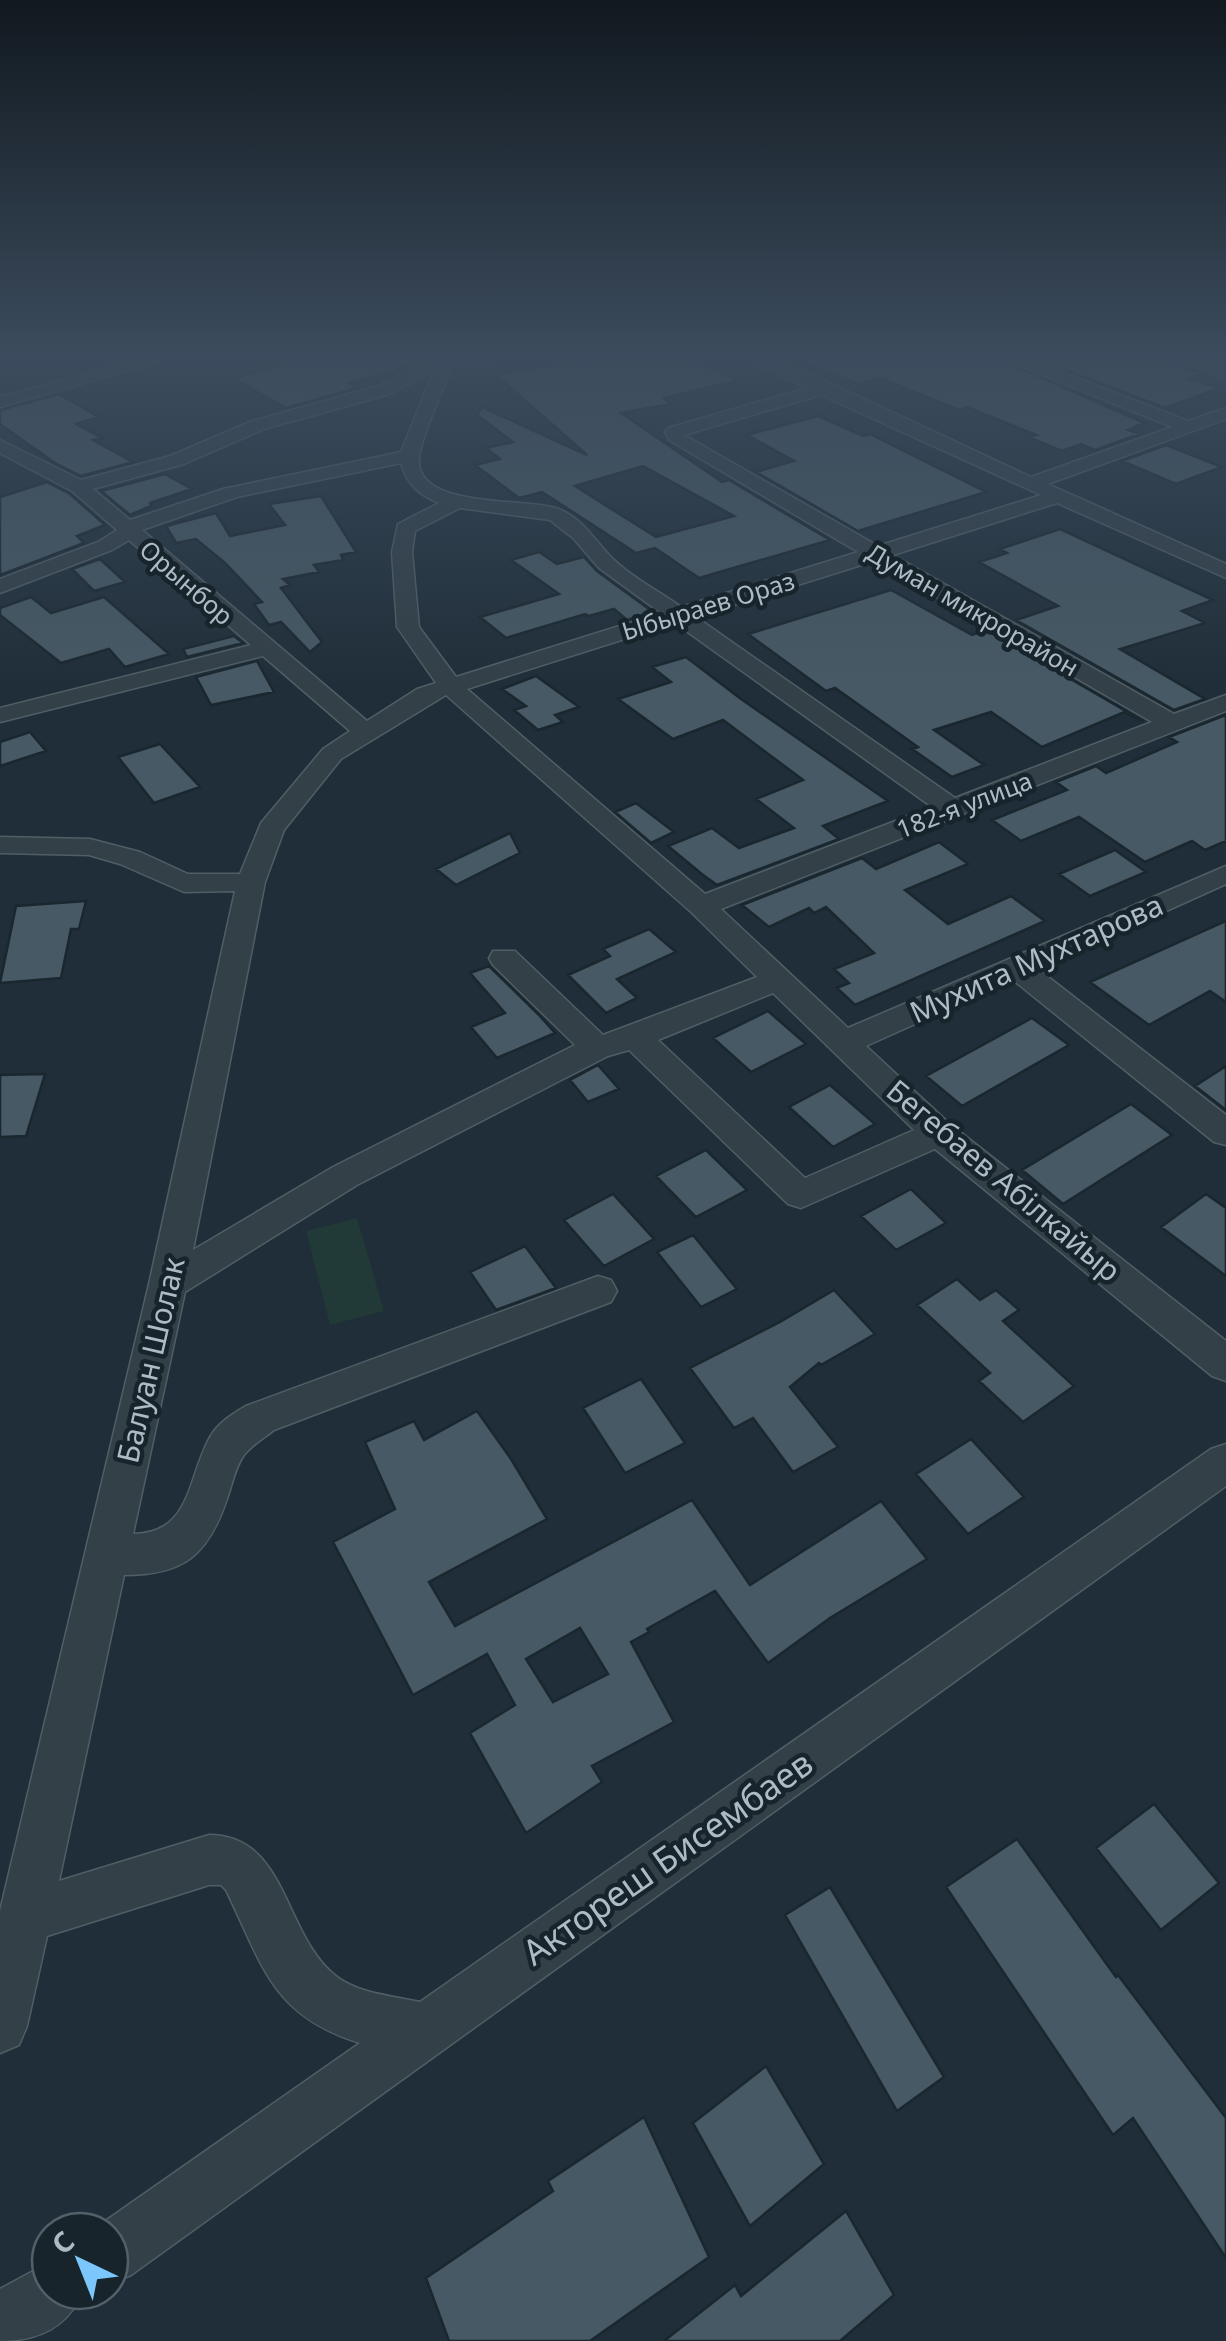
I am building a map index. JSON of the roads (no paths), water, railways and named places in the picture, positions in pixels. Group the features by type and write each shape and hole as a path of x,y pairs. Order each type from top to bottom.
{"street":[{"name":"Орынбор","path":"41,467 79,487 264,649 366,732"},
{"path":"79,487 151,467"},
{"path":"0,587 105,546 167,511 296,476 345,467"},
{"path":"409,467 419,484 457,502 551,512 573,527 606,564 953,808"},
{"name":"Думан микрорайон","path":"726,467 1172,723"},
{"path":"998,467 1225,570"},
{"path":"1032,483 1076,467"},
{"name":"Ыбыраев Ораз","path":"366,732 426,694 1059,496"},
{"path":"457,502 405,528 402,552 408,627 450,686 701,906"},
{"path":"0,716 264,649"},
{"name":"182-я улица","path":"701,906 1226,702"},
{"name":"Балуан Шолак","path":"0,2026 168,1284 251,882 271,829 332,754 366,732"},
{"path":"0,845 90,847 130,858 184,883 251,882"},
{"name":"Мухита Мухтарова","path":"846,1042 1226,874"},
{"name":"Бегебаев Абілкайыр","path":"701,906 938,1132 1226,1364"},
{"path":"504,958 597,1048"},
{"path":"1016,967 1226,1133"},
{"path":"168,1284 346,1176 597,1048 635,1038 779,978"},
{"path":"635,1038 801,1195 938,1132"},
{"path":"106,1555 163,1552 182,1540 198,1522 224,1451 236,1434 260,1418 598,1292"},
{"name":"Актореш Бисембаев","path":"130,2240 1226,1462"},
{"path":"25,1917 209,1860 230,1860 244,1872 302,1980 319,1998 347,2011 423,2030"},
{"path":"0,2325 30,2306"}]}
